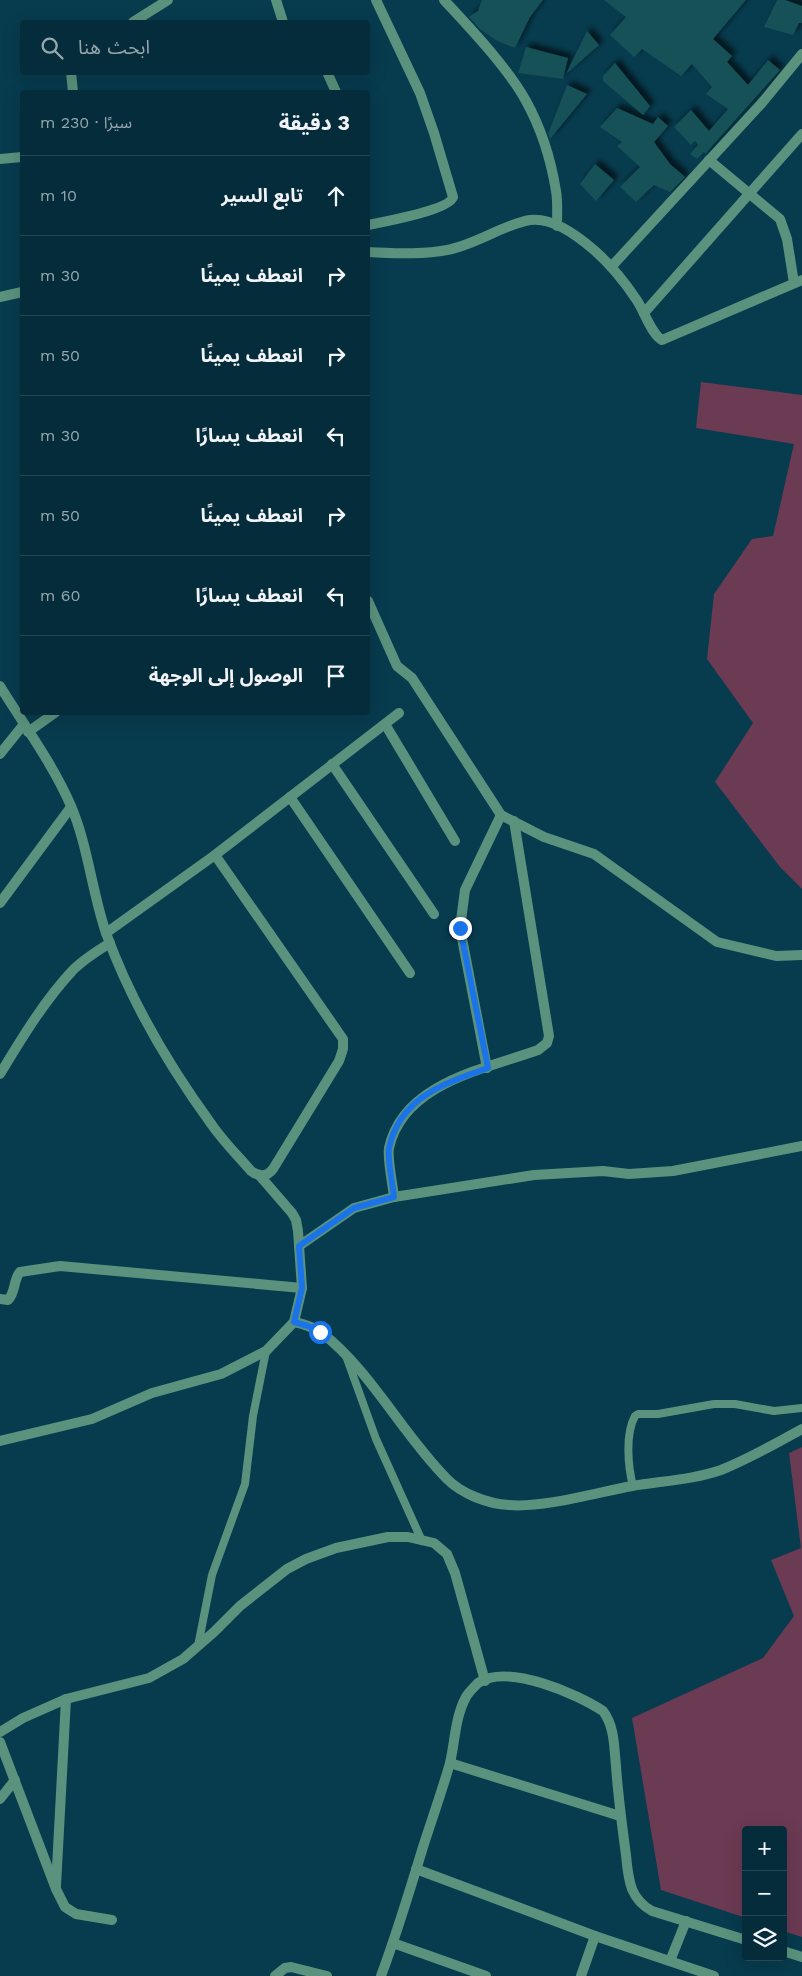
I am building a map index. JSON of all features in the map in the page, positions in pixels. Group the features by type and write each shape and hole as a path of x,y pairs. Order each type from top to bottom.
{"street":[{"path":"137,20 168,0"},
{"path":"276,0 282,20"},
{"path":"370,224 436,208 448,204 453,198 420,93 376,0"},
{"path":"444,0 498,62 526,100 537,124 549,159 556,193 557,226"},
{"path":"612,266 800,59"},
{"path":"71,75 73,90"},
{"path":"328,75 335,90"},
{"path":"644,313 802,134"},
{"path":"0,160 20,157"},
{"path":"370,252 394,253 447,250 463,246 527,221 541,220 557,226 582,240 612,266 637,299 656,336 664,340 798,282 780,219 709,160"},
{"path":"0,298 20,293"},
{"path":"370,605 398,666 412,678 501,815 544,837 594,854 716,942 776,956 802,955"},
{"path":"0,686 58,779 71,807 79,828 96,900 108,938 132,995 157,1041 186,1088 213,1126 251,1171 260,1176 296,1220 302,1288 294,1322 266,1351 221,1374 152,1393 92,1419 0,1441"},
{"path":"0,1074 42,1009 74,970 108,938 399,713"},
{"path":"0,754 26,728 50,715"},
{"path":"385,724 455,841"},
{"path":"332,764 434,914"},
{"path":"290,797 410,974"},
{"path":"0,904 71,807"},
{"path":"488,1068 460,928 465,890 501,815"},
{"path":"394,1197 388,1149 399,1122 418,1099 445,1082 538,1050 547,1043 549,1036 514,821"},
{"path":"215,855 343,1040 339,1061 273,1169 270,1173 260,1176"},
{"path":"299,1246 354,1208 394,1197 534,1176 603,1171 629,1174 674,1171 802,1146"},
{"path":"0,1299 8,1300 12,1296 16,1276 20,1272 60,1266 302,1288"},
{"path":"294,1322 320,1332 346,1356 363,1374 420,1448 460,1491 508,1505 525,1505 695,1477 743,1461 802,1429"},
{"path":"0,1732 22,1718 66,1699 149,1678 183,1659 265,1585 306,1558 336,1548 388,1537 408,1537 434,1543 440,1546 451,1561 485,1681"},
{"path":"381,1976 450,1763 458,1722 466,1697 479,1683 492,1678 513,1677 531,1680 564,1692 603,1711 608,1718 613,1735 620,1816 631,1888 636,1898 643,1906 652,1911 742,1939"},
{"path":"56,1889 66,1699"},
{"path":"0,1742 56,1889 65,1907 76,1914 112,1920"},
{"path":"450,1763 620,1816"},
{"path":"0,1799 15,1780"},
{"path":"416,1869 595,1936 714,1976"},
{"path":"670,1961 686,1921"},
{"path":"581,1976 595,1936"},
{"path":"393,1943 485,1976"},
{"path":"787,1952 802,1957"},
{"path":"275,1976 285,1968 291,1967 327,1976"}],"lane":[{"path":"198,1646 212,1575 245,1484 253,1416 266,1351"},
{"path":"346,1356 376,1439 422,1541"},
{"path":"633,1486 628,1461 632,1426 635,1416 638,1414 658,1414 714,1404 735,1404 774,1411 802,1408"}],"shaded area":[{"path":"701,382 802,395 802,889 780,867 715,782 753,723 707,659 714,594 752,539 773,536 794,444 696,428"},
{"path":"802,1447 802,1937 787,1932 787,1826 742,1826 742,1917 661,1890 632,1718 763,1658 794,1616 771,1560 801,1548 789,1453"}],"building":[{"path":"482,0 543,0 530,17 515,48 497,41 480,29 469,17 478,11"},
{"path":"604,0 746,0 713,39 732,56 727,62 748,85 768,60 780,70 705,154 704,152 697,159 690,154 698,145 695,141 691,145 674,127 691,110 709,131 728,109 706,94 712,87 692,64 681,76 642,49 634,57 610,35 626,17"},
{"path":"777,0 785,0 802,6 802,23 799,23 793,35 764,27"},
{"path":"587,31 599,45 566,74"},
{"path":"526,47 568,58 563,79 518,73"},
{"path":"615,63 650,106 643,115 603,81 603,76"},
{"path":"567,85 587,94 550,139 548,134"},
{"path":"617,108 653,124 658,117 668,126 654,142 670,164 685,177 670,192 654,185 636,202 620,187 640,167 617,146 622,142 600,127"},
{"path":"595,164 614,180 596,201 580,184"}],"route":[{"path":"320,1332 294,1322 302,1288 299,1246 354,1208 394,1197 388,1149 399,1122 418,1099 445,1082 488,1068 460,928"}]}
